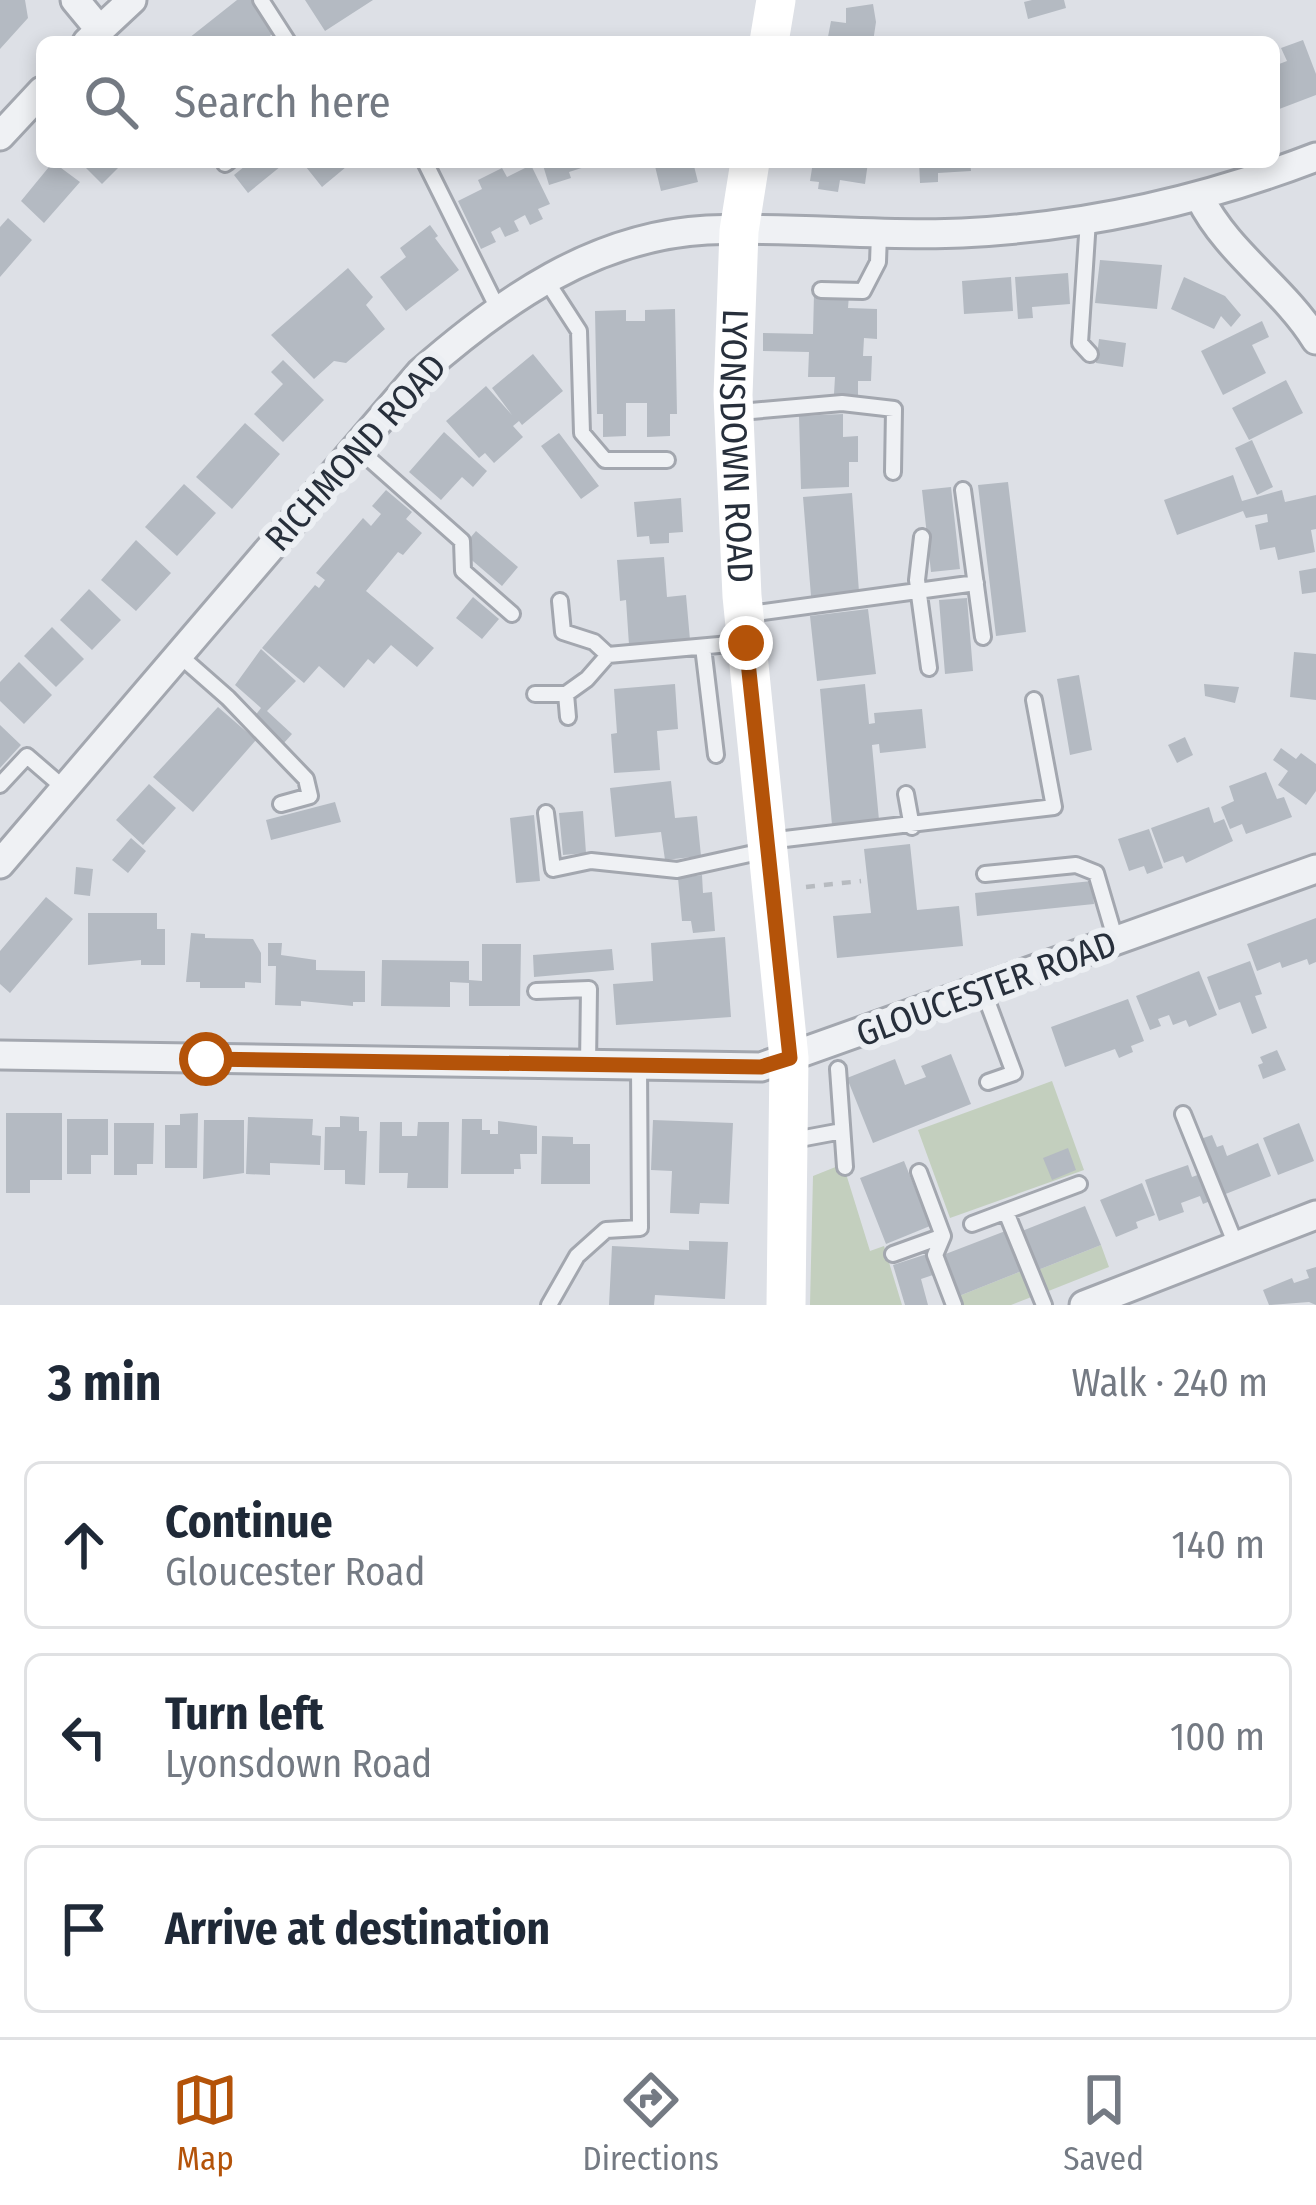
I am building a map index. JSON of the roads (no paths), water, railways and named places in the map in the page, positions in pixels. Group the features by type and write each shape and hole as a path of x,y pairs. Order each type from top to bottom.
{"street":[{"path":"75,0 93,36 131,0"},
{"path":"770,36 776,0"},
{"path":"3,128 36,97"},
{"name":"RICHMOND ROAD","path":"9,847 421,374 498,310 574,263 664,236 707,230 879,234 1028,228 1200,198 1316,157"},
{"name":"LYONSDOWN ROAD","path":"749,168 739,231 734,413 745,629 790,1058 787,1305"},
{"path":"1200,198 1228,242 1316,340"},
{"name":"GLOUCESTER ROAD","path":"0,1055 761,1067 1316,869"},
{"path":"1084,1305 1316,1215"}],"lane":[{"path":"261,0 283,36"},
{"path":"428,168 498,310"},
{"path":"1088,219 1080,343 1090,354"},
{"path":"821,290 863,291 878,262 879,234"},
{"path":"545,279 579,331 582,433 605,460 667,460"},
{"path":"734,413 842,403 894,410 893,472"},
{"path":"356,447 462,541 463,571 512,614"},
{"path":"963,490 983,637"},
{"path":"922,537 918,590 929,668"},
{"path":"535,694 566,694 587,680 608,656 703,647 745,629 918,590 976,583"},
{"path":"560,601 563,632 594,642 608,656"},
{"path":"703,647 716,755"},
{"path":"178,654 306,778 310,796 281,804"},
{"path":"566,694 568,717"},
{"path":"546,813 553,869 590,861 677,870 766,846 1054,807 1034,700"},
{"path":"0,785 27,756 64,788"},
{"path":"906,794 912,827"},
{"path":"985,874 1076,865 1096,873 1116,941"},
{"path":"536,991 589,989 589,1065"},
{"path":"982,990 1014,1073 988,1082"},
{"path":"549,1305 578,1256 606,1230 640,1228 639,1066"},
{"path":"838,1069 845,1167"},
{"path":"1183,1114 1236,1245"},
{"path":"789,1142 842,1131"},
{"path":"919,1172 943,1235 935,1255 953,1305"},
{"path":"972,1224 1079,1184"},
{"path":"1006,1212 1044,1305"},
{"path":"893,1254 943,1235"}]}
